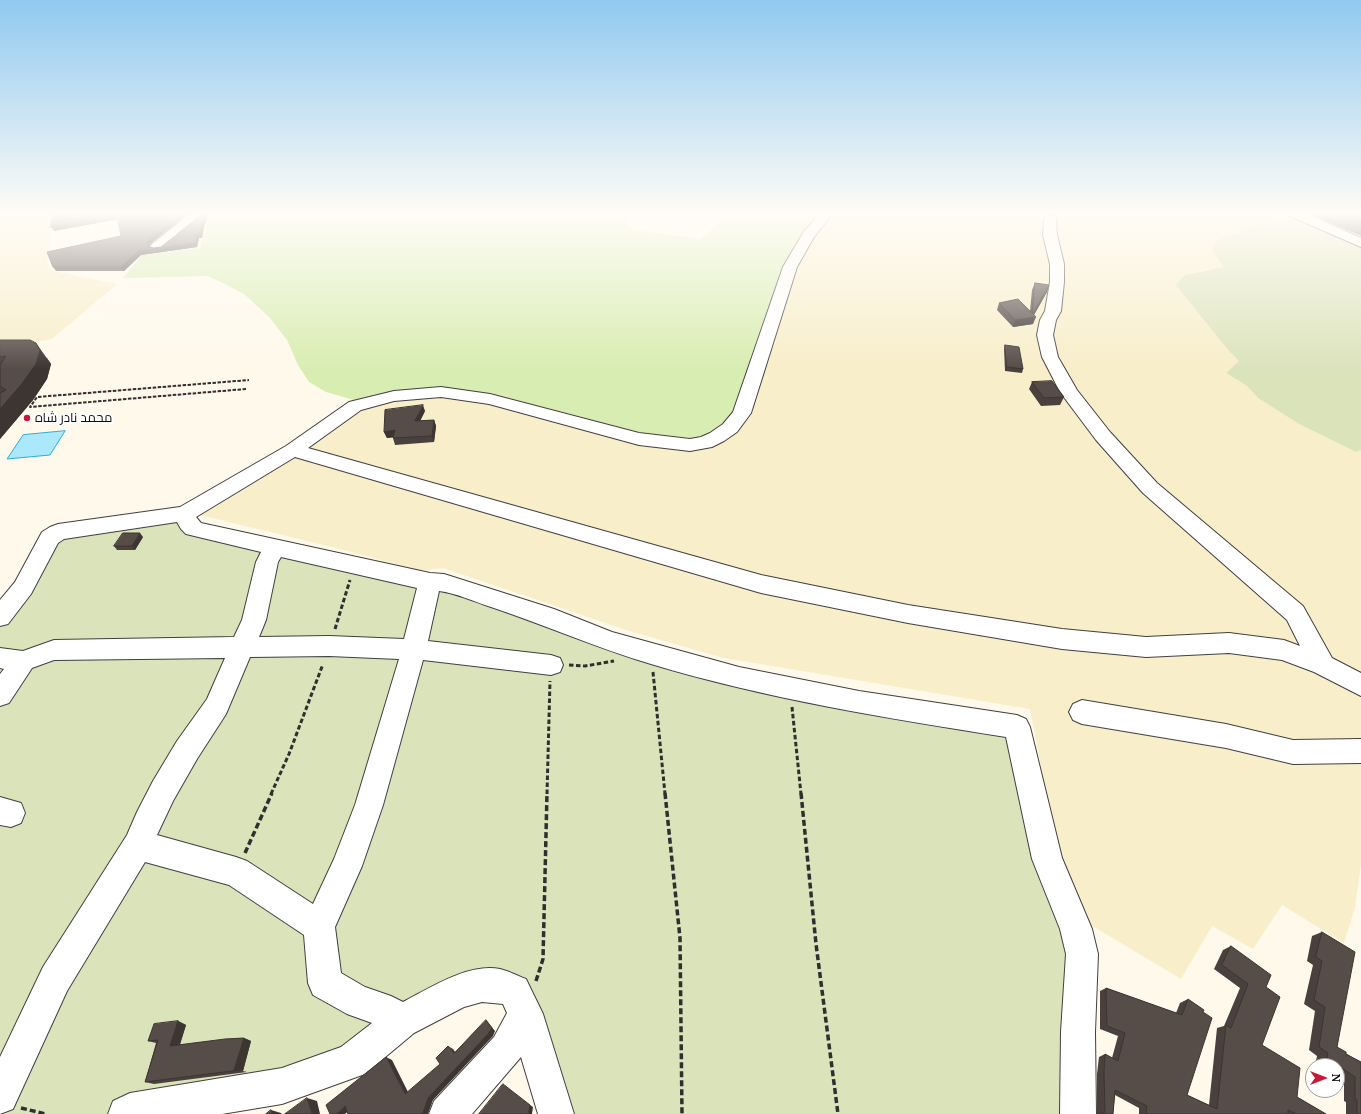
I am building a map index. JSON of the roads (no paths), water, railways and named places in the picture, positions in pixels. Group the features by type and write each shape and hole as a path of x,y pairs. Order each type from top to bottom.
{"street":[{"path":"0,617 23,588 50,538 58,532 185,514 293,450 355,406 394,396 441,392 490,399 639,439 690,444 705,443 730,428 742,413 791,265"},
{"path":"1057,265 1054,311 1048,320 1045,335 1050,357 1069,392 1102,436 1150,488 1295,613 1323,665"},
{"path":"293,450 761,584 885,610 1062,639 1146,647 1230,643 1284,650 1323,665 1361,685"},
{"path":"185,514 188,524 194,529 430,582 444,582 546,616 607,640 651,654 790,689 859,702 1018,727 1047,859 1076,929 1082,954 1078,1032 1078,1114"},
{"path":"0,1096 55,979 138,845 147,822 187,750 217,706 254,620 267,562 274,548"},
{"path":"402,1021 379,1008 360,1002 325,983 318,926 346,866 369,805 414,649 430,582"},
{"path":"0,695 11,659 54,650 329,646 414,649 551,665"},
{"path":"1082,712 1226,736 1293,752 1361,752"},
{"path":"138,845 236,872 318,926"},
{"path":"126,1114 130,1111 282,1086 352,1061 402,1021 458,992 482,985 500,986 514,991 526,1014 556,1114"},
{"path":"448,1114 506,1049 526,1014"}],"water":[{"path":"65,431 50,455 7,459 23,435"}],"place":[{"name":"محمد نادر شاه","path":"27,418"}]}
